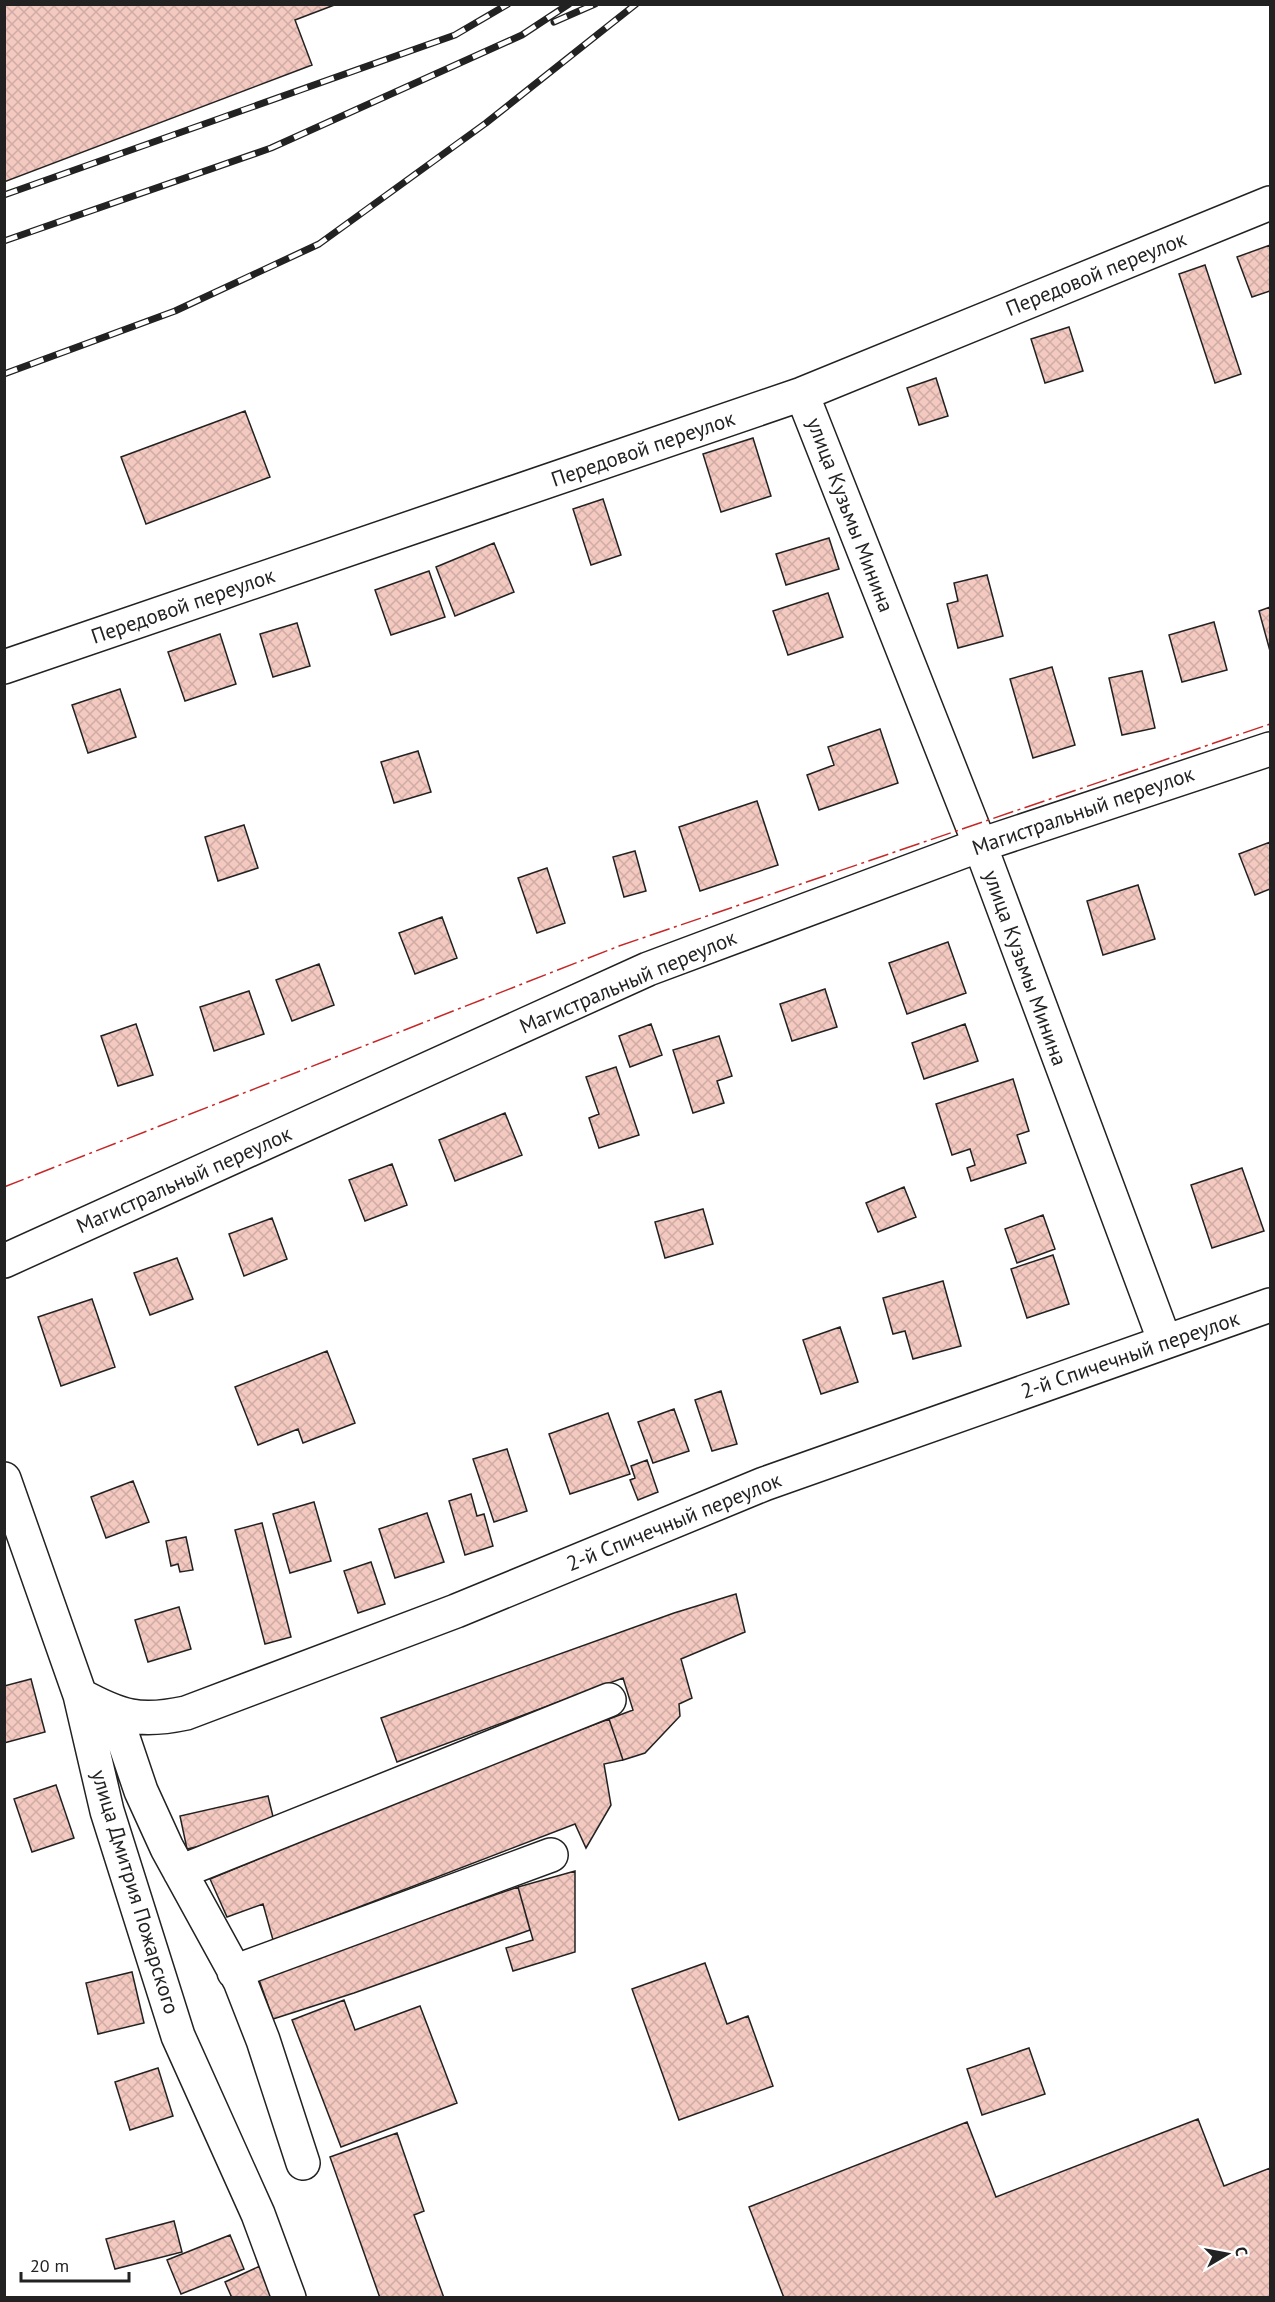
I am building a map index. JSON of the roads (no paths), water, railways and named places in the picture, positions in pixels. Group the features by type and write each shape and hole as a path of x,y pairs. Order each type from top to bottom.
{"street":[{"name":"Передовой переулок","path":"4,668 802,394 1270,203"},
{"name":"улица Кузьмы Минина","path":"802,394 980,845 1165,1342"},
{"name":"Магистральный переулок","path":"4,1261 648,969 980,845 1270,749"},
{"name":"2-й Спичечный переулок","path":"81,1695 115,1714 161,1718 186,1713 456,1611 764,1484 1270,1305"},
{"name":"улица Дмитрия Пожарского","path":"4,1479 81,1695 107,1811 178,2036 258,2214 289,2298"},
{"path":"180,1872 609,1700"},
{"path":"115,1714 141,1791 180,1872 234,1972 264,2040 303,2163"},
{"path":"234,1972 551,1855"}],"railway":[{"path":"4,195 455,35 508,4"},
{"path":"4,241 271,148 522,35 569,4"},
{"path":"554,22 595,4"},
{"path":"4,374 175,311 319,244 486,123 636,4"}]}
